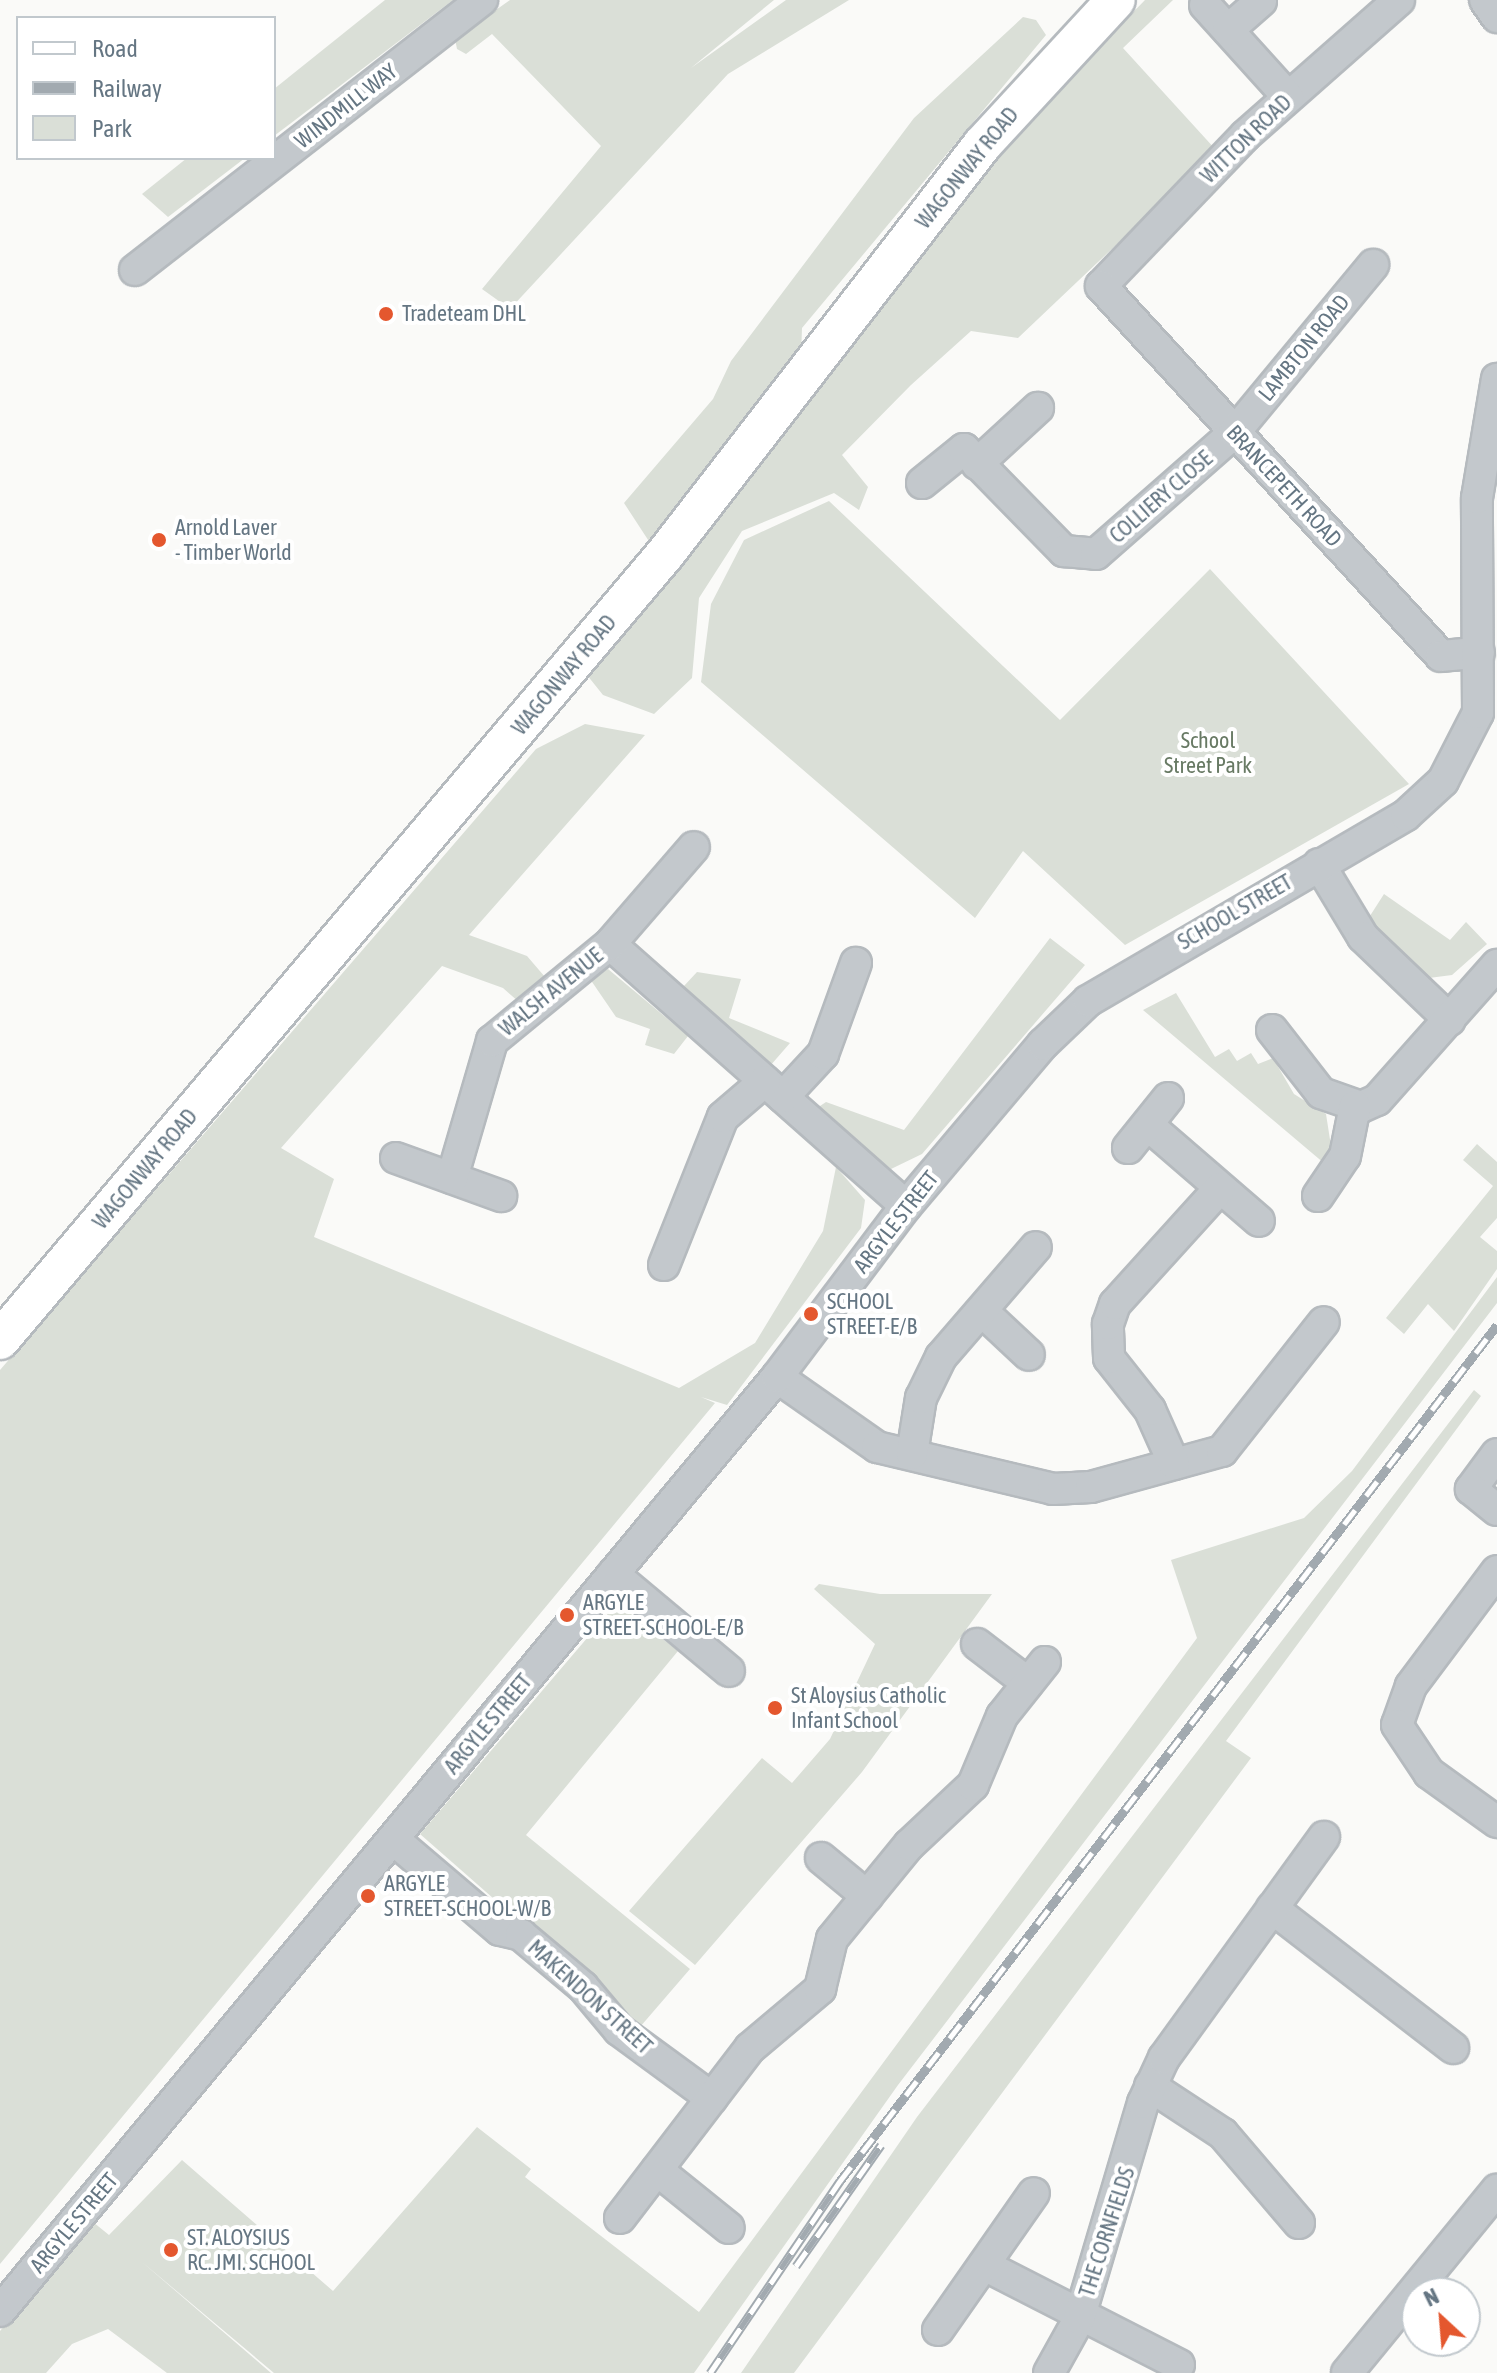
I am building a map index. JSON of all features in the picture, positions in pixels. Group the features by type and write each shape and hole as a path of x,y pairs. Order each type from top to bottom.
{"main road":[{"name":"WAGONWAY ROAD","path":"0,1340 666,553 982,145 1116,0"}],"street":[{"name":"WINDMILL WAY","path":"135,270 482,0"},
{"name":"WITTON ROAD","path":"1101,286 1288,97 1399,0"},
{"path":"1485,0 1497,17"},
{"path":"1228,30 1261,1"},
{"path":"1205,5 1288,97"},
{"name":"LAMBTON ROAD","path":"1235,432 1373,265"},
{"name":"BRANCEPETH ROAD","path":"1101,286 1441,656 1479,653"},
{"name":"SCHOOL STREET","path":"969,1133 1088,1001 1428,799 1472,737 1478,688 1487,499 1497,379"},
{"path":"922,483 971,456 1038,408"},
{"name":"COLLIERY CLOSE","path":"971,456 1064,551 1080,557 1096,554 1235,432"},
{"name":"WALSH AVENUE","path":"452,1178 492,1041 610,944 694,847"},
{"path":"1319,864 1363,937 1450,1020"},
{"name":"WALSH AVENUE","path":"610,944 906,1206"},
{"path":"664,1265 723,1117 774,1089 823,1054 856,963"},
{"path":"1318,1196 1345,1156 1366,1103 1450,1020 1497,965"},
{"path":"1272,1030 1321,1093 1366,1103"},
{"path":"1168,1098 1138,1137 1220,1188 1259,1221"},
{"name":"ARGYLE STREET","path":"0,2311 777,1377 906,1206 969,1133"},
{"path":"396,1158 501,1196"},
{"path":"1174,1464 1150,1410 1109,1358 1108,1324 1115,1304 1220,1188"},
{"path":"912,1454 921,1398 941,1357 1036,1247"},
{"path":"982,1311 1029,1355"},
{"path":"777,1377 877,1447 1053,1489 1091,1487 1222,1451 1324,1322"},
{"path":"1497,1454 1471,1489 1497,1510"},
{"path":"1497,1571 1411,1686 1397,1725 1429,1773 1497,1822"},
{"path":"613,1574 729,1671"},
{"path":"620,2218 750,2048 820,1989 832,1939 867,1896 973,1785 1002,1716 1036,1672 977,1644"},
{"name":"THE CORNFIELDS","path":"1049,2373 1079,2319 1150,2086 1324,1837"},
{"name":"MAKENDON STREET","path":"393,1839 500,1930 521,1935 619,2030 712,2098"},
{"path":"821,1858 867,1896"},
{"path":"1272,1908 1453,2048"},
{"path":"1150,2086 1223,2134 1299,2223"},
{"path":"657,2170 729,2228"},
{"path":"1347,2373 1497,2190"},
{"path":"938,2330 1034,2193"},
{"path":"984,2265 1079,2319 1179,2365"}],"green space":[{"path":"385,0 453,0 276,134 276,87"},
{"path":"510,0 774,0 691,68 786,0 849,0 728,74 510,309 482,289 601,146 492,34 466,54 457,49 455,39"},
{"path":"1145,0 1173,0 1123,48 1216,150 1018,338 971,331 911,385 842,455 868,487 859,510 834,493 742,531 699,598 692,678 654,714 603,695 587,675 960,189"},
{"path":"1023,17 1036,20 1046,35 802,328 801,356 654,549 624,503 713,399 731,361 914,118"},
{"path":"184,160 242,160 168,217 142,194"},
{"name":"School Street Park","path":"829,501 1060,720 1210,569 1409,784 1125,945 1023,851 975,918 701,682 711,604 744,540"},
{"path":"585,724 645,735 469,935 527,956 545,977 519,1002 503,988 442,966 281,1148 334,1179 314,1237 679,1388 755,1343 823,1231 836,1167 865,1200 861,1228 727,1405 701,1397 715,1403 0,2264 0,1370 536,749"},
{"path":"1384,894 1450,940 1466,922 1487,944 1452,975 1429,978 1394,953 1368,919"},
{"path":"1050,938 1085,965 922,1154 891,1169 817,1108 826,1102 904,1130"},
{"path":"608,969 688,1036 674,1054 645,1045 650,1029 616,1017 590,979"},
{"path":"697,972 741,979 729,1018 790,1043 770,1066 683,987"},
{"path":"1176,993 1215,1057 1229,1049 1237,1061 1251,1053 1258,1064 1273,1058 1294,1094 1326,1114 1331,1146 1325,1164 1143,1010"},
{"path":"1477,1144 1497,1162 1497,1218 1480,1237 1497,1251 1497,1269 1454,1331 1428,1304 1404,1334 1386,1318 1493,1186 1463,1160"},
{"path":"1497,1277 1497,1303 898,2085 694,2373 274,2373 142,2262 271,2373 167,2373 108,2329 72,2344 46,2373 0,2373 0,2331 93,2222 109,2235 182,2160 333,2291 477,2127 531,2169 525,2177 699,2312 1197,1638 1171,1560 1304,1518 1352,1471"},
{"path":"1474,1390 1481,1396 1226,1741 1251,1758 794,2373 741,2373 917,2117"},
{"path":"819,1584 880,1594 992,1594 862,1772 695,1965 629,1911 762,1758 792,1783 830,1739 875,1644 814,1589"},
{"path":"617,1603 678,1651 526,1835 690,1969 640,2027 420,1834"}],"railway":[{"path":"710,2373 840,2181 1497,1325"},
{"path":"796,2266 881,2145"}],"place":[{"name":"Tradeteam DHL","path":"386,314"},
{"name":"Arnold Laver - Timber World","path":"159,540"},
{"name":"SCHOOL STREET-E/B","path":"811,1314"},
{"name":"ARGYLE STREET-SCHOOL-E/B","path":"567,1615"},
{"name":"St Aloysius Catholic Infant School","path":"775,1708"},
{"name":"ARGYLE STREET-SCHOOL-W/B","path":"368,1896"},
{"name":"ST. ALOYSIUS RC. JMI. SCHOOL","path":"171,2250"}]}
